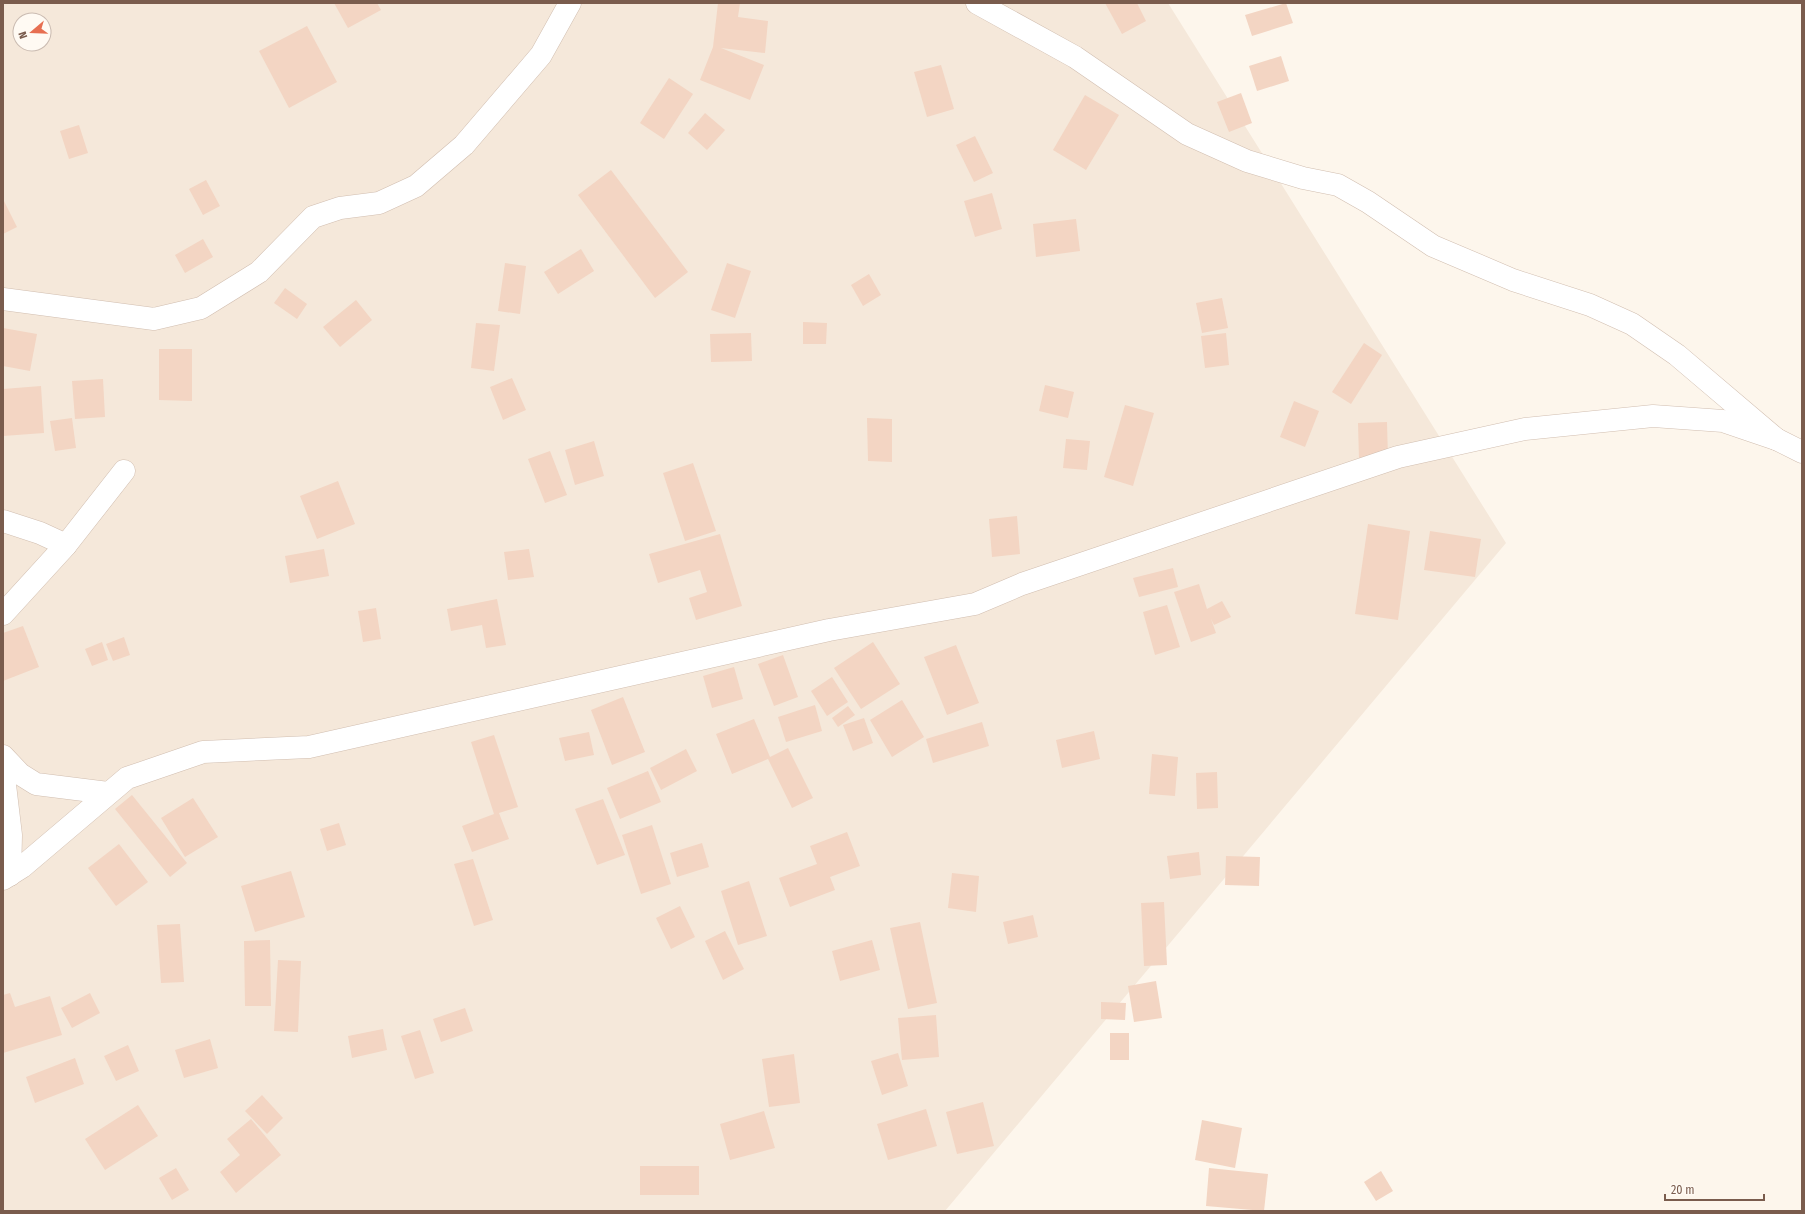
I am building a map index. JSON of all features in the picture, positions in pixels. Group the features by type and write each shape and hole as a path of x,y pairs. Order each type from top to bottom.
{"street":[{"path":"3,299 154,319 201,308 259,272 313,217 340,208 379,203 416,186 464,145 541,56 570,3"},
{"path":"977,3 1075,57 1187,134 1247,160 1303,178 1338,185 1368,202 1433,246 1513,280 1590,305 1632,324 1677,355 1776,439"},
{"path":"6,877 22,867 127,778 203,752 309,747 829,630 975,604 1022,584 1398,457 1525,429 1653,416 1723,421 1776,439 1802,452"},
{"path":"3,614 66,545 124,471"},
{"path":"3,521 40,533 66,545"},
{"path":"3,756 20,774 36,784 108,793"},
{"path":"3,768 11,835 6,877"}],"shaded area":[{"path":"3,3 1168,3 1506,543 945,1211 3,1211"}],"building":[{"path":"334,3 377,3 381,10 348,28"},
{"path":"718,3 740,3 738,17 768,21 765,53 721,48 764,65 750,100 700,80 713,47"},
{"path":"1105,3 1137,3 1146,21 1122,34"},
{"path":"1286,3 1293,23 1252,36 1245,15"},
{"path":"307,26 337,82 289,108 259,51"},
{"path":"1281,56 1289,81 1257,91 1249,66"},
{"path":"941,65 954,109 927,117 914,72"},
{"path":"669,78 693,94 664,139 640,123"},
{"path":"1241,93 1252,123 1229,132 1217,102"},
{"path":"1085,95 1119,115 1086,170 1053,150"},
{"path":"705,113 725,130 707,150 688,133"},
{"path":"79,125 88,153 69,159 60,131"},
{"path":"975,136 993,173 974,182 956,145"},
{"path":"611,170 688,272 655,298 578,195"},
{"path":"206,180 220,206 203,215 189,189"},
{"path":"992,193 1002,229 975,237 964,201"},
{"path":"3,199 17,227 3,234"},
{"path":"1076,219 1080,251 1036,257 1033,224"},
{"path":"203,239 213,257 185,273 175,255"},
{"path":"581,249 594,271 558,294 544,272"},
{"path":"505,263 526,266 520,314 498,311"},
{"path":"727,263 751,271 735,318 711,310"},
{"path":"869,274 881,295 863,306 851,285"},
{"path":"285,288 307,304 297,319 274,303"},
{"path":"1222,298 1228,328 1202,333 1196,303"},
{"path":"356,300 372,320 340,347 323,327"},
{"path":"803,322 827,323 826,344 803,344"},
{"path":"476,323 500,325 494,371 471,368"},
{"path":"3,328 37,334 30,371 3,366"},
{"path":"751,333 752,361 711,362 710,334"},
{"path":"1226,333 1229,365 1205,368 1201,336"},
{"path":"1364,343 1382,355 1351,404 1332,392"},
{"path":"159,349 192,349 192,401 159,400"},
{"path":"512,378 526,410 503,420 490,387"},
{"path":"103,379 105,417 75,419 72,381"},
{"path":"1045,385 1074,392 1068,418 1039,411"},
{"path":"41,386 44,433 3,436 3,389"},
{"path":"1294,401 1319,411 1305,447 1280,437"},
{"path":"1125,405 1154,413 1133,486 1104,477"},
{"path":"72,418 76,448 55,451 50,421"},
{"path":"867,418 892,419 892,462 868,461"},
{"path":"1387,422 1388,459 1359,460 1358,423"},
{"path":"1066,439 1090,441 1087,470 1063,468"},
{"path":"594,441 604,476 575,485 565,450"},
{"path":"550,451 567,495 545,503 528,459"},
{"path":"693,463 716,531 685,541 663,473"},
{"path":"338,481 355,524 317,539 300,496"},
{"path":"1017,516 1020,554 992,557 989,519"},
{"path":"1368,524 1410,531 1398,620 1355,614"},
{"path":"1430,531 1481,539 1475,577 1424,570"},
{"path":"720,534 742,606 696,620 689,598 707,592 700,570 658,583 649,554"},
{"path":"324,549 329,576 290,583 285,556"},
{"path":"529,549 534,577 508,580 504,552"},
{"path":"1173,568 1178,587 1139,597 1133,578"},
{"path":"1199,584 1207,609 1222,601 1231,617 1214,625 1211,619 1216,633 1191,642 1174,592"},
{"path":"497,599 506,645 486,648 482,625 451,631 447,609"},
{"path":"1167,605 1180,647 1155,655 1143,612"},
{"path":"376,608 381,639 363,642 358,611"},
{"path":"23,626 39,667 3,681 3,633"},
{"path":"124,637 130,655 113,661 106,644"},
{"path":"102,642 108,660 92,666 85,649"},
{"path":"873,642 900,684 861,709 834,668"},
{"path":"956,645 979,703 947,715 924,657"},
{"path":"783,655 798,697 774,706 758,664"},
{"path":"734,667 743,699 712,708 703,676"},
{"path":"832,677 848,702 827,716 811,691"},
{"path":"623,697 645,752 612,765 591,710"},
{"path":"902,700 924,737 892,757 870,720"},
{"path":"815,705 822,731 786,742 778,717"},
{"path":"848,706 855,715 838,727 832,718"},
{"path":"864,718 873,743 853,751 843,725"},
{"path":"754,719 770,757 788,748 813,798 792,808 768,759 732,774 716,734"},
{"path":"982,722 989,746 933,763 926,739"},
{"path":"1094,731 1100,759 1062,768 1056,740"},
{"path":"589,732 594,755 565,761 559,738"},
{"path":"494,735 518,807 499,813 509,839 472,852 462,826 494,814 471,742"},
{"path":"686,749 697,771 661,790 650,768"},
{"path":"1152,754 1178,757 1175,796 1149,794"},
{"path":"648,771 661,802 620,819 607,788"},
{"path":"1217,772 1218,808 1197,809 1196,773"},
{"path":"132,795 187,863 170,877 115,809"},
{"path":"193,798 218,837 185,857 161,818"},
{"path":"603,799 625,855 597,865 575,809"},
{"path":"339,823 346,845 327,851 320,829"},
{"path":"652,825 671,884 641,894 622,835"},
{"path":"847,832 860,866 830,877 835,890 790,907 779,878 817,864 810,846"},
{"path":"702,843 709,867 677,877 670,853"},
{"path":"119,844 148,882 116,906 88,868"},
{"path":"1199,852 1201,875 1170,879 1167,856"},
{"path":"1226,856 1260,857 1259,886 1225,885"},
{"path":"473,859 493,920 474,926 454,864"},
{"path":"291,871 305,917 255,932 241,886"},
{"path":"952,873 979,876 976,912 948,908"},
{"path":"749,881 767,936 738,945 721,891"},
{"path":"1164,902 1167,965 1144,966 1141,903"},
{"path":"680,906 695,937 671,949 656,918"},
{"path":"1033,915 1038,937 1008,944 1003,922"},
{"path":"920,922 937,1003 908,1009 890,928"},
{"path":"180,924 184,982 161,983 157,925"},
{"path":"725,931 744,969 723,980 705,941"},
{"path":"270,940 271,1006 245,1006 244,941"},
{"path":"872,940 880,970 840,981 832,951"},
{"path":"278,960 301,961 298,1032 274,1031"},
{"path":"1156,981 1162,1018 1134,1022 1128,986"},
{"path":"10,993 15,1007 50,996 62,1035 3,1053 3,995"},
{"path":"90,993 100,1013 72,1028 61,1008"},
{"path":"1101,1002 1126,1003 1125,1020 1101,1019"},
{"path":"465,1008 473,1031 441,1042 433,1019"},
{"path":"936,1015 939,1057 902,1060 898,1018"},
{"path":"383,1029 387,1050 352,1058 348,1036"},
{"path":"420,1030 434,1073 415,1079 401,1036"},
{"path":"1110,1033 1129,1033 1129,1060 1110,1060"},
{"path":"210,1039 218,1068 184,1078 175,1050"},
{"path":"128,1045 139,1071 116,1081 104,1056"},
{"path":"898,1053 908,1086 882,1095 871,1061"},
{"path":"794,1054 800,1103 769,1107 762,1059"},
{"path":"75,1058 84,1084 35,1103 26,1077"},
{"path":"262,1095 283,1118 267,1134 245,1111"},
{"path":"983,1102 994,1146 957,1154 946,1112"},
{"path":"138,1105 158,1136 105,1170 85,1139"},
{"path":"926,1109 937,1146 888,1160 877,1124"},
{"path":"764,1111 775,1148 730,1160 720,1124"},
{"path":"251,1119 281,1155 236,1193 220,1172 240,1155 227,1139"},
{"path":"1202,1120 1242,1128 1235,1168 1195,1160"},
{"path":"640,1166 699,1166 699,1195 640,1195"},
{"path":"176,1168 189,1190 172,1200 159,1178"},
{"path":"1209,1168 1268,1174 1264,1211 1206,1206"},
{"path":"1381,1171 1393,1191 1376,1201 1364,1182"}]}
